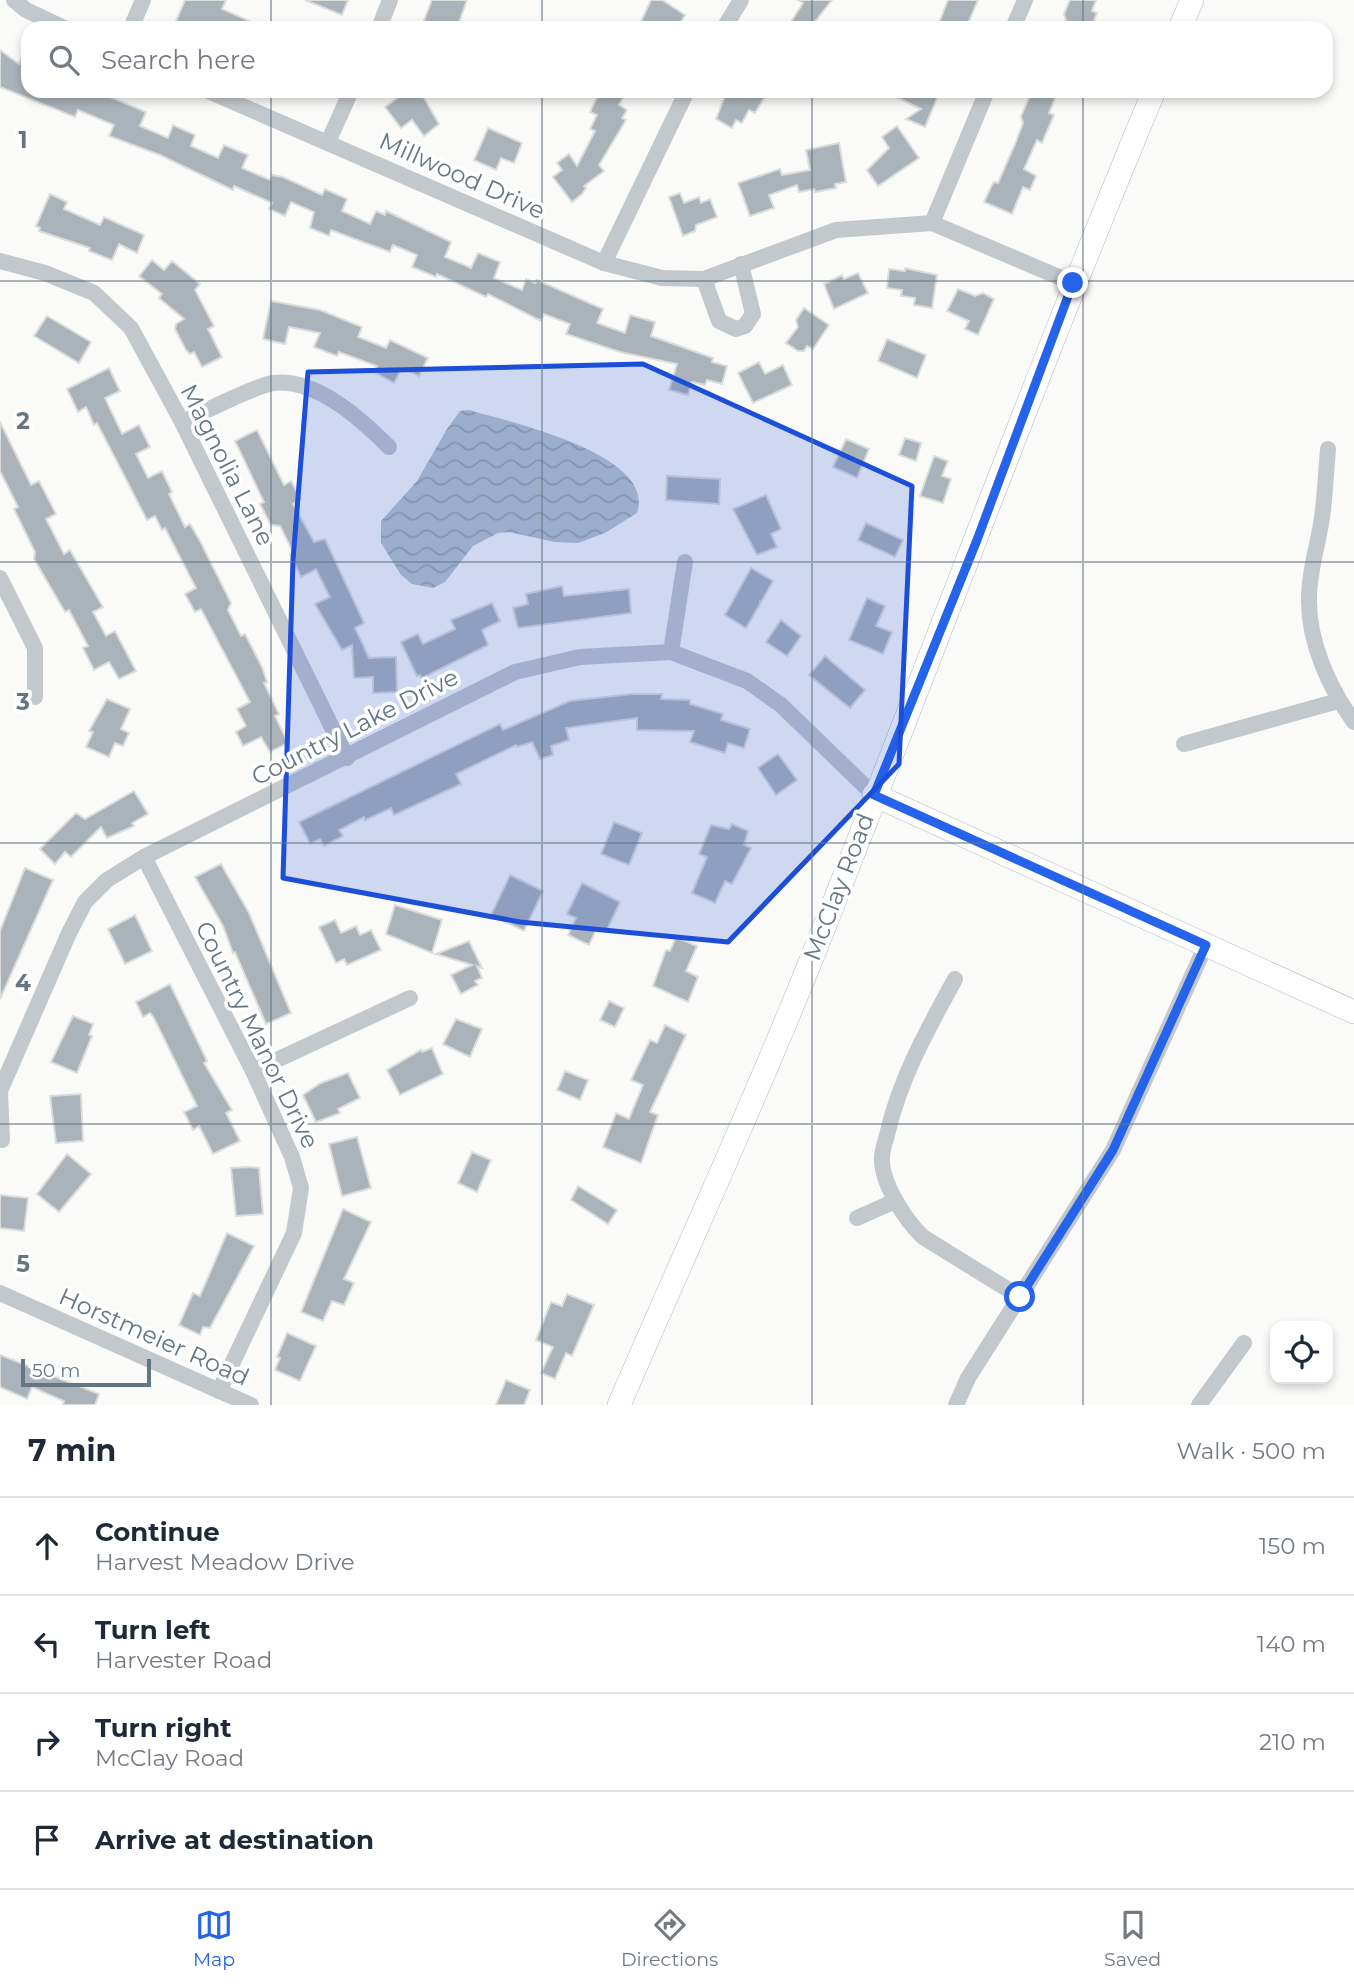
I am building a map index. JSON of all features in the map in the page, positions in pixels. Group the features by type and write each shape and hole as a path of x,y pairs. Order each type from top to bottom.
{"main road":[{"path":"1183,21 1192,0"},
{"name":"McClay Road","path":"619,1405 810,963 874,795 977,540 1073,283 1151,98"},
{"path":"874,795 1354,1013"}],"street":[{"path":"14,0 26,10 49,21"},
{"path":"134,21 143,0"},
{"path":"382,21 390,0"},
{"path":"728,21 741,0"},
{"path":"1016,21 1025,0"},
{"name":"Millwood Drive","path":"224,98 604,263 662,278 704,279 836,230 932,223 1073,283"},
{"path":"328,142 348,98"},
{"path":"604,263 684,98"},
{"path":"932,223 984,98"},
{"name":"Magnolia Lane","path":"0,261 46,273 94,293 131,328 182,422 347,758"},
{"path":"704,279 719,321 736,329 745,326 753,314 741,264"},
{"path":"182,422 271,383 298,385 354,413 389,447"},
{"path":"1328,449 1309,607 1315,643 1338,701 1354,722"},
{"path":"671,652 685,562"},
{"path":"0,578 35,648 35,697"},
{"name":"Country Lake Drive","path":"2,1140 0,1091 68,933 85,902 107,880 144,857 516,672 580,657 671,652 747,681 781,705 874,795"},
{"path":"1184,744 1338,701"},
{"name":"Country Manor Drive","path":"144,857 253,1071 292,1157 301,1188 298,1217 293,1233 219,1391"},
{"path":"956,1405 968,1378 1113,1150 1206,945"},
{"path":"955,979 919,1044 895,1098 881,1159 895,1201 911,1226 923,1237 1020,1297"},
{"path":"253,1071 410,998"},
{"path":"857,1217 895,1201"},
{"name":"Horstmeier Road","path":"0,1293 251,1405"},
{"path":"1199,1405 1244,1343"}],"highlighted area":[{"path":"643,364 912,486 899,764 728,942 520,922 283,878 293,560 308,372"}],"water":[{"path":"469,410 544,432 603,457 625,474 637,492 637,513 605,533 578,543 555,542 509,532 498,533 473,546 445,582 433,588 412,584 401,575 381,543 381,521 417,481 460,411"}],"building":[{"path":"185,0 226,0 222,9 249,21 176,21"},
{"path":"305,0 348,0 342,15"},
{"path":"432,0 467,0 460,21 424,21"},
{"path":"651,0 662,0 685,15 681,21 641,21"},
{"path":"798,0 832,0 816,21 791,21 803,3"},
{"path":"948,0 978,0 969,21 940,21"},
{"path":"1070,0 1096,0 1092,11 1097,13 1094,21 1066,21 1064,14"},
{"path":"0,50 19,64 21,59 21,95 0,87"},
{"path":"28,98 113,98 146,112 140,126 168,138 173,125 195,135 191,146 218,158 224,145 248,155 242,168 270,180 272,175 283,177 322,195 325,189 347,199 342,211 370,224 376,211 385,215 386,211 451,242 445,257 471,268 478,253 500,262 494,278 522,290 526,279 535,283 537,280 603,309 597,323 625,333 630,315 655,322 651,336 713,358 712,362 727,366 722,384 707,380 705,385 692,382 688,395 669,390 677,364 620,352 566,334 570,324 544,314 541,321 488,294 486,297 437,274 436,277 412,267 417,255 393,245 390,252 331,230 329,236 310,228 314,212 291,202 285,216 269,209 272,203 234,186 233,190 160,155 109,136 114,125 78,110 75,117"},
{"path":"397,98 424,98 439,124 424,136 412,120 401,128 385,107"},
{"path":"597,98 623,98 619,105 627,110 622,118 626,120 599,165 604,171 584,186 586,188 582,194 572,202 553,177 562,170 557,163 569,154 577,166 595,131 590,129 597,115 590,112"},
{"path":"724,98 764,98 755,113 749,110 742,123 736,120 732,128 716,119"},
{"path":"898,98 937,98 925,127 906,119 921,109"},
{"path":"1029,98 1055,98 1049,113 1054,115 1042,143 1037,140 1024,169 1036,176 1030,190 1023,187 1012,214 984,202 994,182 998,183 1016,142 1023,123 1021,116"},
{"path":"897,126 919,158 878,186 867,170 889,148 882,137"},
{"path":"488,128 522,143 514,163 501,158 496,170 474,160"},
{"path":"839,143 846,182 835,184 836,188 815,192 814,189 799,192 797,185 769,195 774,208 750,216 738,183 780,169 782,175 810,170 806,150"},
{"path":"680,193 684,203 699,197 701,203 710,199 717,217 696,225 695,231 683,236 669,197"},
{"path":"50,194 67,202 64,209 100,225 104,217 144,235 137,253 119,244 112,260 89,251 90,248 39,231 40,228 36,226"},
{"path":"152,260 164,270 172,261 200,284 195,290 214,326 208,329 222,357 202,367 194,352 190,354 186,350 175,329 176,324 184,319 159,298 162,294 139,276"},
{"path":"905,268 937,275 932,308 914,305 915,298 901,296 902,290 887,288 889,269 905,271"},
{"path":"858,273 868,293 834,309 824,284 842,275 844,279"},
{"path":"958,289 975,296 983,293 994,299 978,335 965,329 969,321 947,311"},
{"path":"271,301 320,310 362,327 358,337 386,348 390,340 428,358 419,376 402,368 394,383 374,372 377,366 339,352 337,356 314,347 320,333 289,327 285,344 263,339"},
{"path":"804,308 829,325 813,349 807,346 804,351 798,351 786,343 798,327 796,320"},
{"path":"47,316 91,342 79,363 34,336"},
{"path":"887,339 926,355 917,378 878,361"},
{"path":"759,362 765,374 783,365 792,385 753,403 738,373"},
{"path":"109,368 120,391 105,398 122,434 139,425 150,447 136,454 148,478 162,471 172,492 169,494 185,527 190,524 200,541 231,603 228,610 241,636 245,634 262,667 267,682 264,683 279,714 275,716 288,743 270,752 261,737 243,746 236,732 246,726 237,709 250,702 201,609 195,612 185,594 196,588 165,528 162,530 155,516 147,520 97,423 94,425 86,407 78,412 67,389"},
{"path":"0,422 31,485 39,481 56,514 46,519 64,554 70,550 103,607 93,612 106,636 115,631 136,671 119,679 109,662 94,670 83,648 88,646 69,610 65,612 34,559 35,552 14,509 18,507 0,471"},
{"path":"257,430 284,485 291,481 301,499 293,504 314,542 325,539 364,623 355,628 369,658 396,657 397,692 373,693 373,677 354,678 352,645 342,650 315,604 330,597 316,569 301,577 290,554 293,552 280,526 271,525 260,504 264,502 235,441"},
{"path":"905,438 921,443 916,461 899,455"},
{"path":"846,439 869,449 857,478 833,467"},
{"path":"934,456 948,461 942,476 951,479 943,503 920,496"},
{"path":"667,476 720,479 719,504 666,500"},
{"path":"766,495 781,529 771,534 777,547 757,555 733,509"},
{"path":"866,523 903,540 895,557 858,540"},
{"path":"751,568 773,581 746,628 725,615"},
{"path":"562,586 564,596 629,589 631,613 518,628 513,608 528,604 526,594"},
{"path":"867,598 885,606 876,626 892,632 883,654 849,640"},
{"path":"492,603 500,621 482,630 488,645 422,678 417,676 401,642 418,634 423,644 455,629 451,620"},
{"path":"781,620 801,636 787,656 766,642"},
{"path":"825,656 865,690 850,708 809,675"},
{"path":"632,694 662,694 661,699 690,700 690,704 723,714 721,720 750,729 744,748 728,743 725,753 690,742 694,731 637,730 637,718 566,728 569,740 551,746 553,755 540,759 532,742 517,747 516,745 456,774 461,784 394,815 391,808 365,820 364,817 339,830 343,836 324,846 320,839 310,844 299,822 500,724 503,730 570,701"},
{"path":"107,699 130,709 121,729 129,733 123,746 115,743 109,757 86,747 93,732 89,731"},
{"path":"778,754 797,780 776,795 758,768"},
{"path":"134,791 148,814 132,823 134,826 107,838 101,827 71,857 65,852 55,864 40,849 76,813 85,819"},
{"path":"614,822 642,833 629,865 601,854"},
{"path":"732,824 748,831 744,845 751,848 732,884 725,881 715,903 692,893 707,857 699,854 711,825 729,829"},
{"path":"221,864 249,913 291,1013 266,1024 223,926 195,877"},
{"path":"25,868 53,880 0,999 0,931"},
{"path":"510,875 543,891 524,931 491,915"},
{"path":"582,883 620,902 606,932 597,928 589,945 568,935 576,918 567,914"},
{"path":"395,905 442,920 432,953 386,934"},
{"path":"135,915 152,951 125,964 108,929"},
{"path":"335,920 341,933 356,926 360,935 371,930 381,950 347,965 344,959 336,963 319,927"},
{"path":"676,937 697,946 686,971 698,977 688,1002 653,986 666,950 670,951"},
{"path":"469,941 482,968 477,966 482,978 475,981 478,985 461,994 451,975 472,965 436,954"},
{"path":"170,984 207,1061 204,1063 232,1110 226,1113 240,1141 213,1154 199,1126 193,1130 184,1112 197,1106 154,1018 150,1013 143,1017 136,1002"},
{"path":"609,1001 624,1008 615,1027 600,1020"},
{"path":"73,1016 93,1024 89,1035 92,1036 77,1073 51,1062"},
{"path":"456,1019 482,1029 470,1057 443,1044"},
{"path":"665,1025 686,1035 650,1112 658,1115 641,1163 603,1147 616,1113 629,1119 643,1085 631,1080 650,1040 657,1043"},
{"path":"432,1048 443,1074 400,1095 387,1070 421,1050 422,1052"},
{"path":"565,1071 588,1080 580,1100 557,1090"},
{"path":"348,1073 360,1098 338,1109 340,1113 316,1122 303,1095 321,1083"},
{"path":"81,1094 83,1141 56,1143 50,1096"},
{"path":"357,1137 371,1188 342,1196 329,1144"},
{"path":"472,1152 491,1160 477,1192 458,1183"},
{"path":"67,1154 91,1174 59,1212 37,1194"},
{"path":"231,1168 259,1168 263,1214 236,1216"},
{"path":"578,1186 617,1210 608,1224 571,1200"},
{"path":"0,1195 28,1198 24,1231 0,1228"},
{"path":"343,1209 371,1222 344,1279 354,1283 344,1305 332,1301 323,1321 301,1312"},
{"path":"227,1233 254,1246 210,1328 203,1327 200,1335 179,1325 193,1293 200,1296"},
{"path":"567,1294 594,1305 572,1356 566,1353 555,1379 541,1373 553,1347 536,1340 551,1302 562,1306"},
{"path":"287,1333 316,1346 300,1381 275,1370 280,1358 277,1357"},
{"path":"0,1355 99,1394 95,1405 63,1405 64,1401 32,1387 27,1399 0,1387"},
{"path":"506,1380 530,1390 524,1405 496,1405"}],"route":[{"path":"1020,1297 1113,1150 1206,945 874,795 977,540 1073,283"}]}
